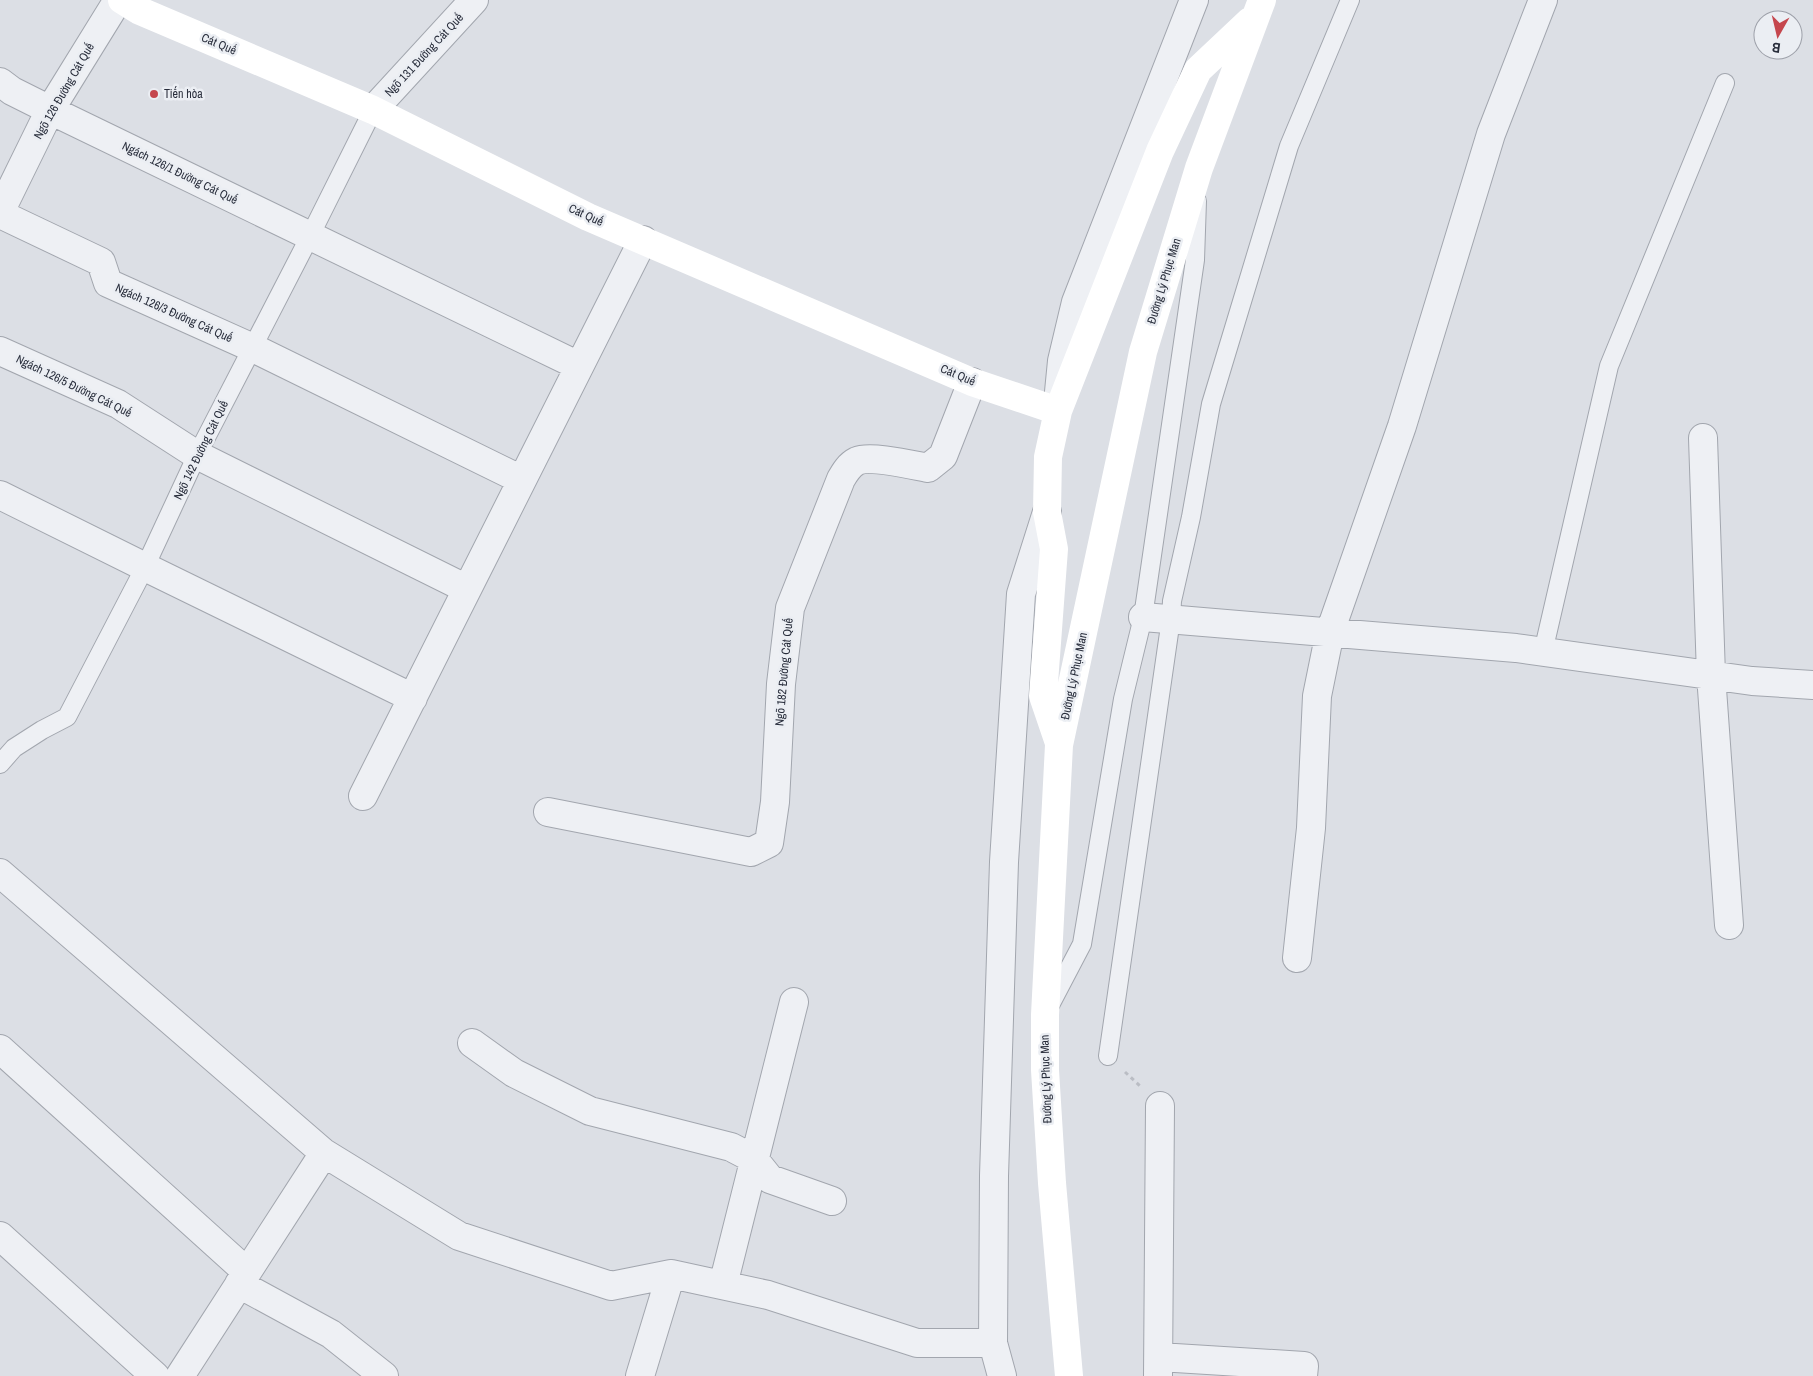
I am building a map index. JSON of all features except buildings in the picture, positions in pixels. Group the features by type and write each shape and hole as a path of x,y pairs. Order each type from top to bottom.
{"main road":[{"name":"Cát Quế","path":"122,0 138,10 373,110 588,217 972,382 1058,411"},
{"path":"1059,745 1044,696 1054,549 1047,512 1048,457 1058,411 1160,152 1198,70 1258,8"},
{"name":"Đường Lý Phục Man","path":"1069,1376 1052,1183 1045,1070 1044,1015 1059,745 1143,352 1199,168 1258,8"}],"street":[{"name":"Ngõ 126 Đường Cát Quế","path":"0,213 50,110 118,0"},
{"name":"Ngõ 131 Đường Cát Quế","path":"373,110 474,0"},
{"path":"1058,411 1062,361 1076,302 1194,0"},
{"path":"1297,958 1311,828 1317,696 1330,632 1402,426 1491,134 1543,0"},
{"name":"Ngách 126/1 Đường Cát Quế","path":"0,82 50,110 579,366"},
{"name":"Ngách 126/3 Đường Cát Quế","path":"0,213 101,262 108,283 253,348 522,480"},
{"path":"363,796 643,240"},
{"name":"Ngách 126/5 Đường Cát Quế","path":"0,351 118,404 197,455 467,589"},
{"name":"Ngõ 182 Đường Cát Quế","path":"548,812 751,852 769,843 775,802 781,684 790,608 841,479 849,467 858,461 881,460 928,468 943,456 972,382"},
{"path":"1703,438 1711,675 1729,925"},
{"path":"0,495 412,698"},
{"path":"1002,1376 993,1343 994,1176 1006,832 1021,594 1047,512"},
{"path":"1142,617 1516,648 1752,681 1813,685"},
{"path":"0,873 324,1153 458,1236 611,1286 671,1274 768,1295 918,1343 993,1343"},
{"path":"723,1285 794,1002"},
{"path":"472,1043 514,1073 590,1111 731,1147 754,1159 770,1179 832,1201"},
{"path":"0,1049 243,1278 332,1334 384,1376"},
{"path":"1160,1106 1159,1366 1304,1366 1303,1376"},
{"path":"180,1376 324,1153"},
{"path":"0,1236 154,1376"},
{"path":"640,1376 671,1274"}],"lane":[{"path":"1108,1056 1171,619 1172,601 1191,517 1211,404 1289,146 1350,0"},
{"path":"1543,652 1609,366 1725,83"},
{"name":"Ngõ 142 Đường Cát Quế","path":"0,764 14,748 67,717 145,567 197,455 373,110"},
{"path":"1044,1015 1082,944 1123,699 1142,617 1195,260 1199,168"}],"path":[{"path":"1108,1056 1160,1106"}],"place":[{"name":"Tiến hòa","path":"154,94"}]}
